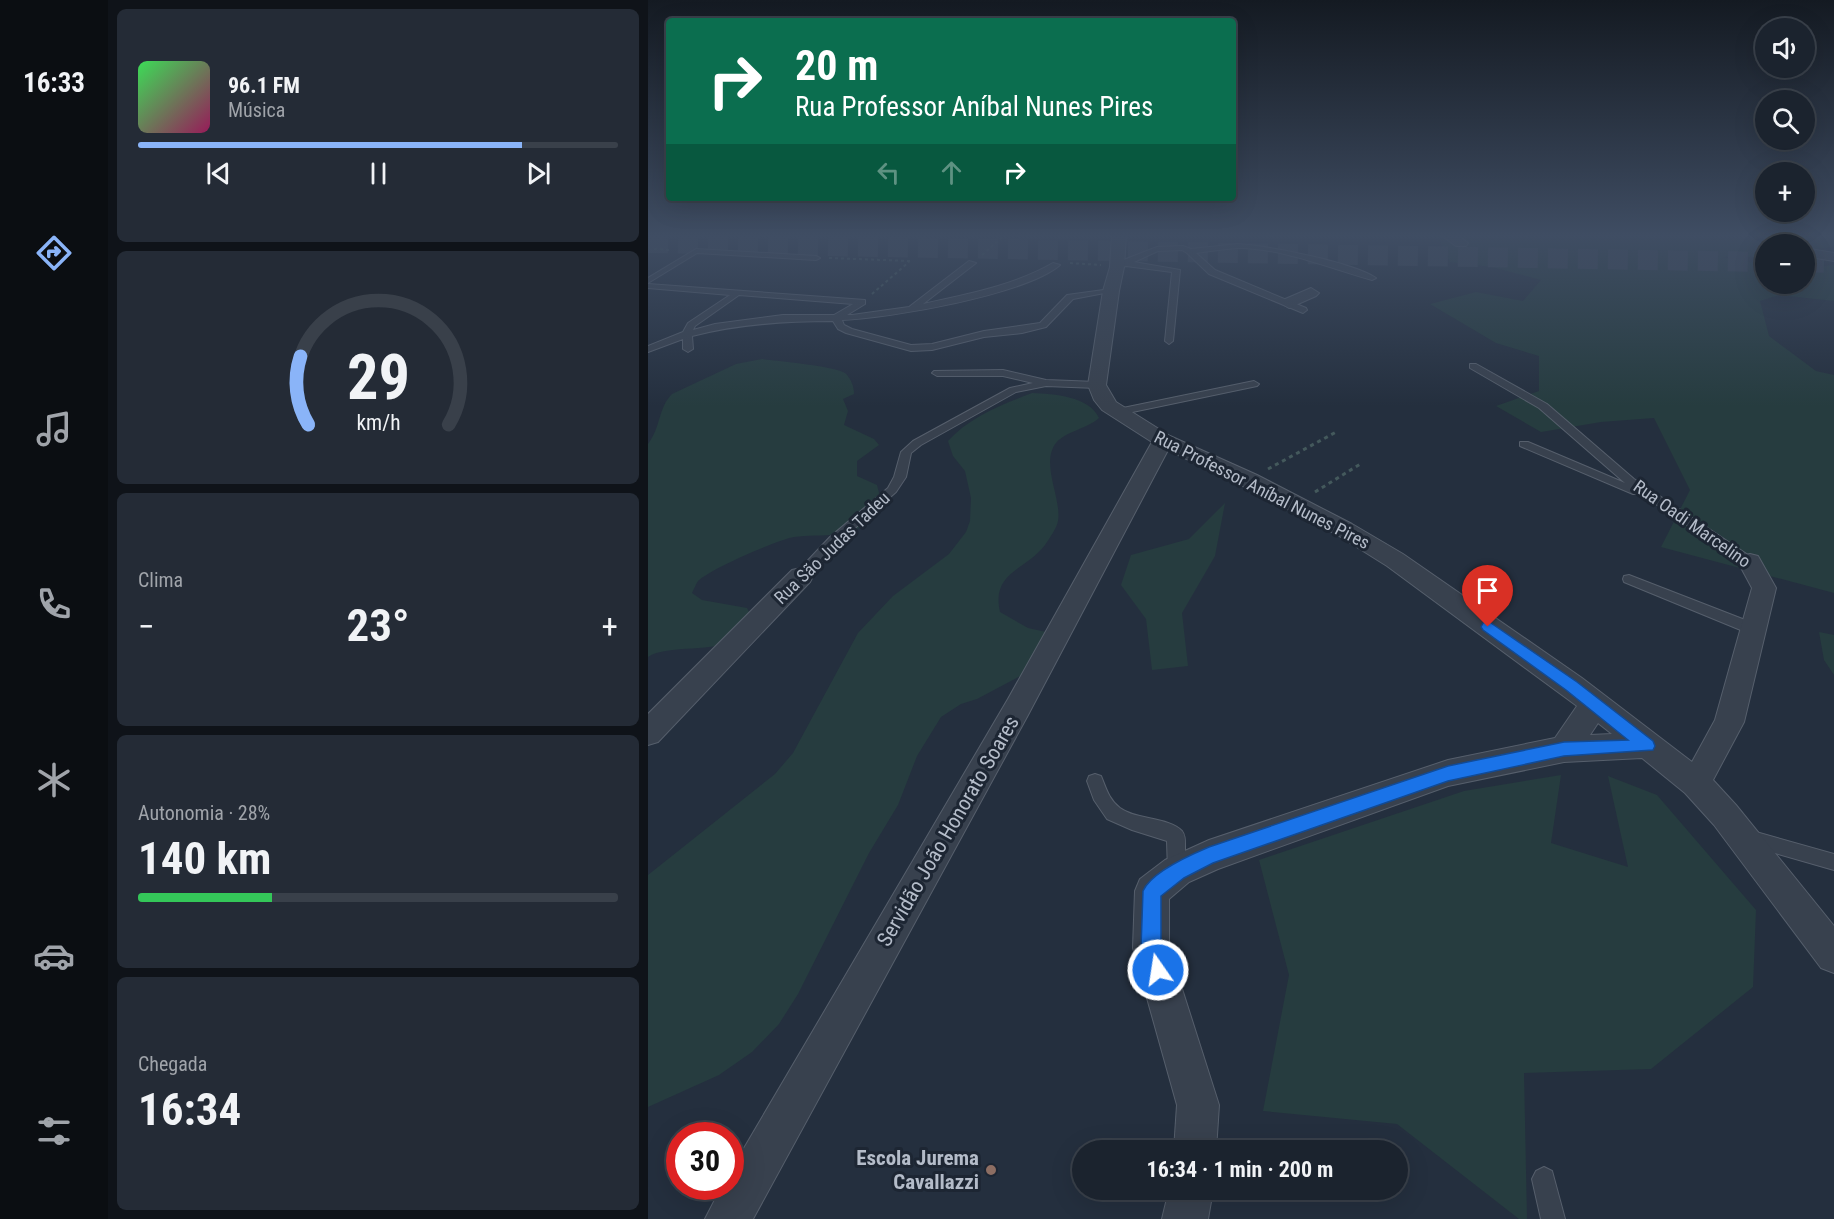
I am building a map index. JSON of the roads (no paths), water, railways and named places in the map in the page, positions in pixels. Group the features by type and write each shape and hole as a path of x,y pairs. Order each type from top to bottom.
{"street":[{"path":"1096,385 1111,292"},
{"path":"1296,306 1311,293"},
{"name":"Rua Professor Aníbal Nunes Pires","path":"1096,385 1103,400 1163,440 1296,503 1395,560 1594,705 1696,783 1741,835 1834,955"},
{"name":"Servidão João Honorato Soares","path":"728,1219 1018,707 1163,440"},
{"name":"Rua Oadi Marcelino","path":"1696,783 1730,722 1764,588 1750,562"},
{"name":"Rua São Judas Tadeu","path":"648,733 801,576"},
{"path":"1564,749 1594,705"},
{"path":"1196,1140 1198,1106 1151,948 1152,891 1177,872 1209,856 1448,773 1564,749 1647,746"},
{"path":"1185,1219 1189,1200"}],"lane":[{"path":"713,292 862,302 836,318"},
{"path":"911,309 934,292"},
{"path":"648,349 687,334 715,327 783,318 864,318 984,292"},
{"path":"836,318 841,327 849,331 920,348 984,334 1033,328 1049,320 1070,297 1105,292"},
{"path":"1169,341 1174,292"},
{"path":"1261,292 1296,306"},
{"path":"688,349 687,334 691,326 736,294"},
{"path":"783,318 814,299"},
{"name":"Rua Oadi Marcelino","path":"1473,366 1543,406 1630,481 1750,562"},
{"path":"937,373 1003,373 1046,383"},
{"name":"Rua São Judas Tadeu","path":"801,576 834,540 892,490 900,477 906,452 917,443 1000,395 1013,390 1046,383 1096,385"},
{"path":"1118,412 1254,384"},
{"path":"1524,444 1660,503"},
{"path":"1629,579 1753,629"},
{"path":"1095,782 1099,799 1113,816 1169,832 1176,837 1177,872"},
{"path":"1741,835 1834,862"},
{"path":"1544,1179 1553,1219"}],"place":[{"name":"Escola Jurema Cavallazzi","path":"991,1170"}]}
